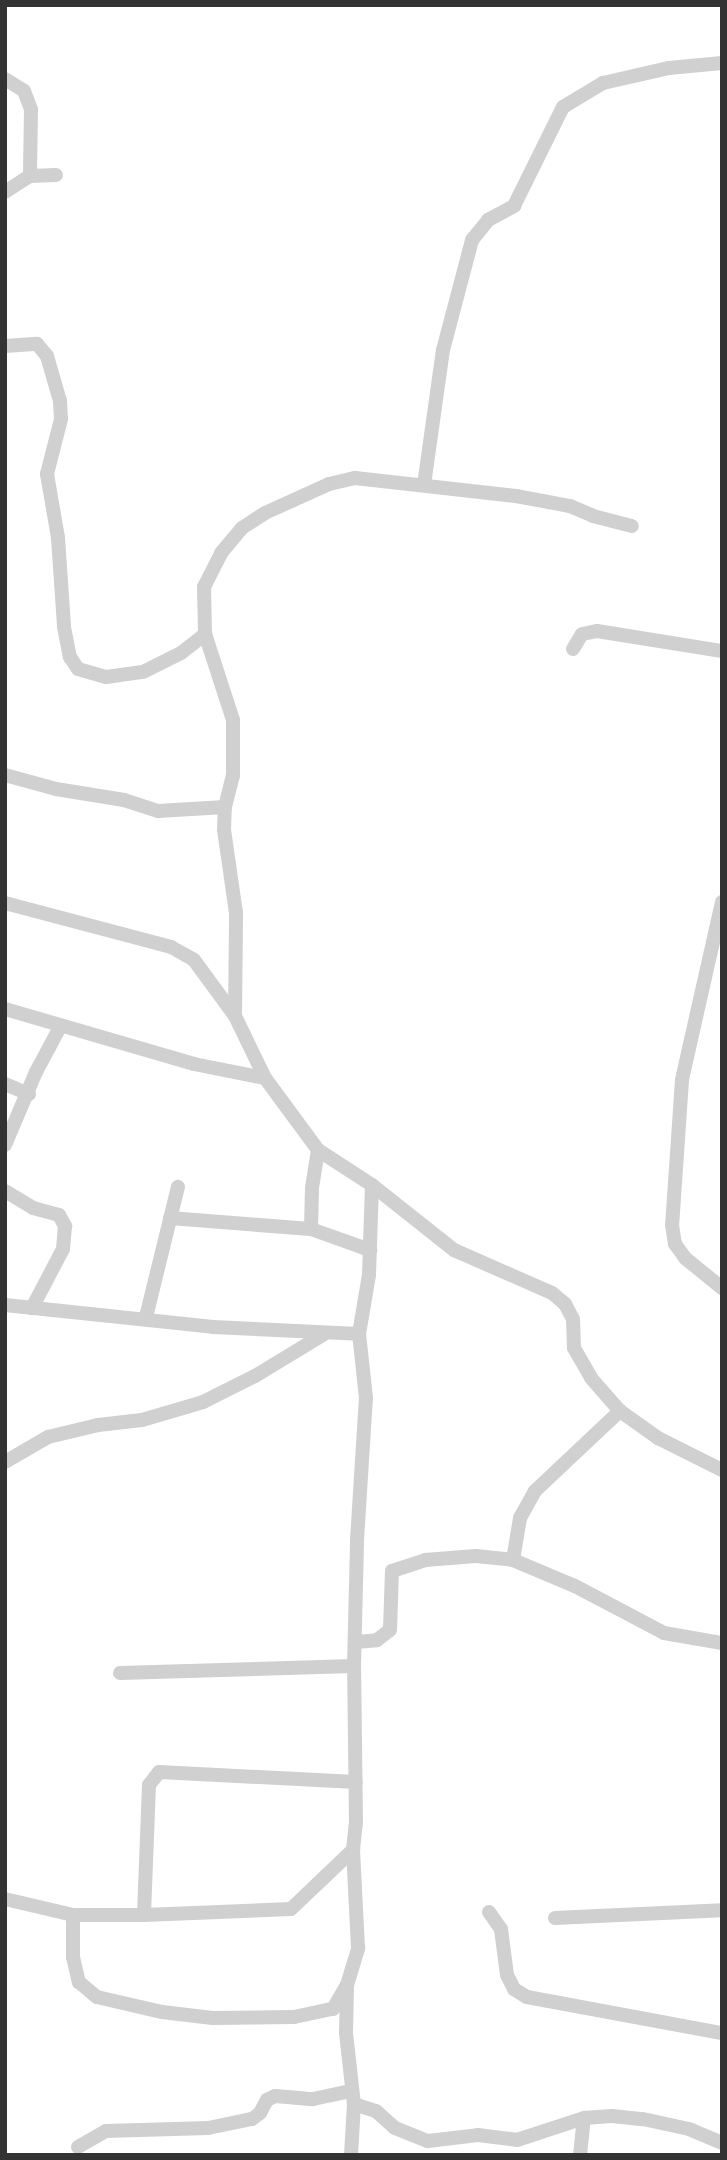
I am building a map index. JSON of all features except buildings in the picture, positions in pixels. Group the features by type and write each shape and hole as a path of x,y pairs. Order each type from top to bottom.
{"street":[{"path":"424,485 443,350 472,240 488,220 514,206 563,107 603,83 668,68 722,64"},
{"path":"5,79 24,91 31,108 30,176"},
{"path":"5,192 30,176 56,175"},
{"path":"5,346 37,344 47,356 60,401 61,419 47,474 58,538 65,626 70,657 78,669 106,677 143,672 181,653 205,635"},
{"path":"235,1016 236,914 225,830 225,807 233,776 233,720 205,635 204,587 221,552 242,528 265,513 355,478 570,506 593,516 632,526"},
{"path":"573,649 582,634 597,631 722,651"},
{"path":"5,775 56,789 124,800 158,811 225,807"},
{"path":"722,902 682,1080 672,1225 675,1244 685,1258 722,1288"},
{"path":"5,903 171,947 194,960 235,1016 265,1078 318,1150 372,1185 454,1251 552,1293 565,1304 573,1319 574,1348 590,1378 620,1411 658,1438 722,1470"},
{"path":"5,1009 194,1064 265,1078"},
{"path":"5,1145 60,1027"},
{"path":"5,1084 29,1094"},
{"path":"311,1229 312,1188 318,1150"},
{"path":"73,1915 73,1957 79,1982 97,1997 162,2012 213,2018 294,2017 333,2010 346,1985 358,1948 353,1850 356,1782 354,1666 357,1540 366,1398 359,1334 370,1250 372,1185"},
{"path":"146,1317 178,1187"},
{"path":"5,1191 33,1208 59,1215 65,1226 63,1249 32,1308"},
{"path":"170,1218 311,1229 370,1250"},
{"path":"5,1305 146,1317 213,1326 359,1334"},
{"path":"5,1462 48,1437 98,1425 142,1420 203,1402 255,1376 324,1334"},
{"path":"513,1560 520,1518 536,1491 620,1411"},
{"path":"356,1642 377,1640 390,1630 392,1571 400,1566 476,1556 513,1560 575,1586 664,1633 722,1643"},
{"path":"120,1673 354,1666"},
{"path":"144,1916 149,1784 159,1772 356,1782"},
{"path":"5,1899 73,1915 144,1916 291,1909 353,1850"},
{"path":"555,1918 722,1910"},
{"path":"489,1912 501,1929 507,1975 514,1989 527,1997 722,2033"},
{"path":"346,1985 346,2033 352,2098 351,2155"},
{"path":"78,2147 106,2131 208,2128 252,2119 260,2113 267,2099 275,2096 352,2098 376,2111 395,2128 428,2141 478,2135 517,2140 584,2118 643,2119 689,2129 722,2143"},
{"path":"580,2155 584,2118"}]}
